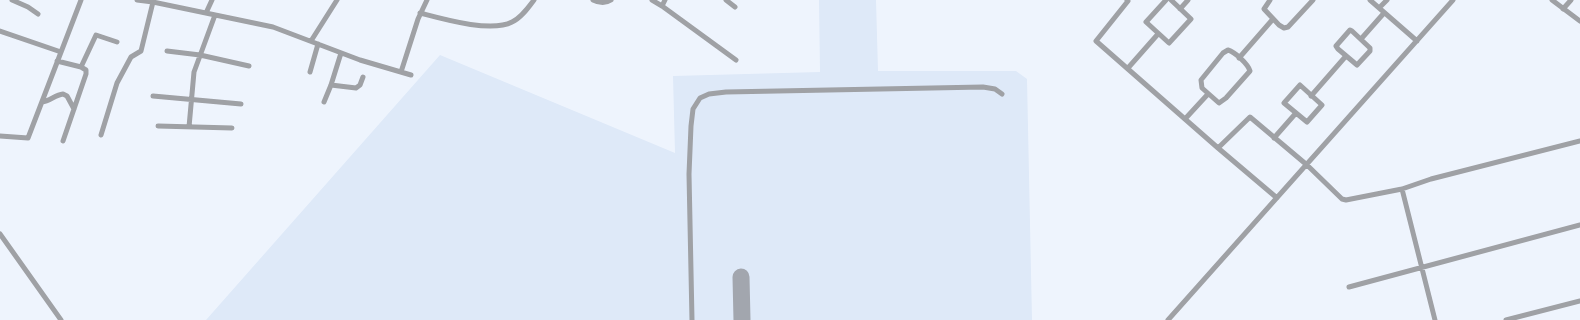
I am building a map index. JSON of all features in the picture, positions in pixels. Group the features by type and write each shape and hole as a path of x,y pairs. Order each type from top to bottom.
{"street":[{"path":"12,0 28,7 38,14"},
{"path":"0,136 28,138 81,0"},
{"path":"137,0 273,27 360,60 411,75"},
{"path":"206,13 212,0"},
{"path":"311,41 337,0"},
{"path":"401,72 420,13 427,0"},
{"path":"420,13 440,19 492,27 506,25 513,22 534,0"},
{"path":"593,0 601,3 607,3 611,0"},
{"path":"652,0 736,60"},
{"path":"662,6 665,0"},
{"path":"726,0 735,7"},
{"path":"1127,0 1128,1 1096,41 1277,198"},
{"path":"1166,0 1146,22 1169,43 1191,19 1171,0"},
{"path":"1180,9 1188,0"},
{"path":"1270,0 1264,9 1284,28 1288,27 1313,0"},
{"path":"1370,0 1416,42"},
{"path":"1379,8 1387,0"},
{"path":"1168,320 1453,0"},
{"path":"1552,0 1580,22"},
{"path":"1563,9 1570,0"},
{"path":"101,135 118,83 131,58 141,52 153,2"},
{"path":"1361,39 1384,13"},
{"path":"189,127 194,72 215,15"},
{"path":"1239,58 1273,19"},
{"path":"0,31 61,52"},
{"path":"1348,31 1352,31 1361,39 1369,46 1370,51 1359,64 1355,64 1336,46 1348,31"},
{"path":"1128,68 1158,34"},
{"path":"81,67 96,35 117,42"},
{"path":"310,72 318,44"},
{"path":"1229,50 1239,58 1249,69 1249,74 1221,103 1217,102 1202,88 1202,78 1223,53 1229,50"},
{"path":"167,51 200,55 249,66"},
{"path":"324,102 341,53"},
{"path":"1311,96 1346,56"},
{"path":"57,61 81,67 86,70 86,74 63,141"},
{"path":"331,84 356,88 360,85 363,77"},
{"path":"1300,85 1311,96 1322,105 1307,122 1284,103 1300,85"},
{"path":"692,320 689,174 693,109 700,98 709,94 726,92 983,87 995,89 1002,94"},
{"path":"42,102 49,101 63,94 67,96 74,109"},
{"path":"1185,119 1208,94"},
{"path":"153,96 241,104"},
{"path":"1274,138 1296,113"},
{"path":"1218,148 1250,117 1307,165 1342,199 1346,200 1402,189 1431,179 1580,141"},
{"path":"158,126 232,128"},
{"path":"1402,189 1435,320"},
{"path":"1349,287 1580,225"},
{"path":"0,234 61,320"},
{"path":"1506,320 1580,301"}],"shaded area":[{"path":"819,0 876,0 878,71 1016,71 1027,79 1032,320 206,320 440,55 675,153 673,76 820,72"}],"taxiway":[{"path":"741,277 742,320"}]}
